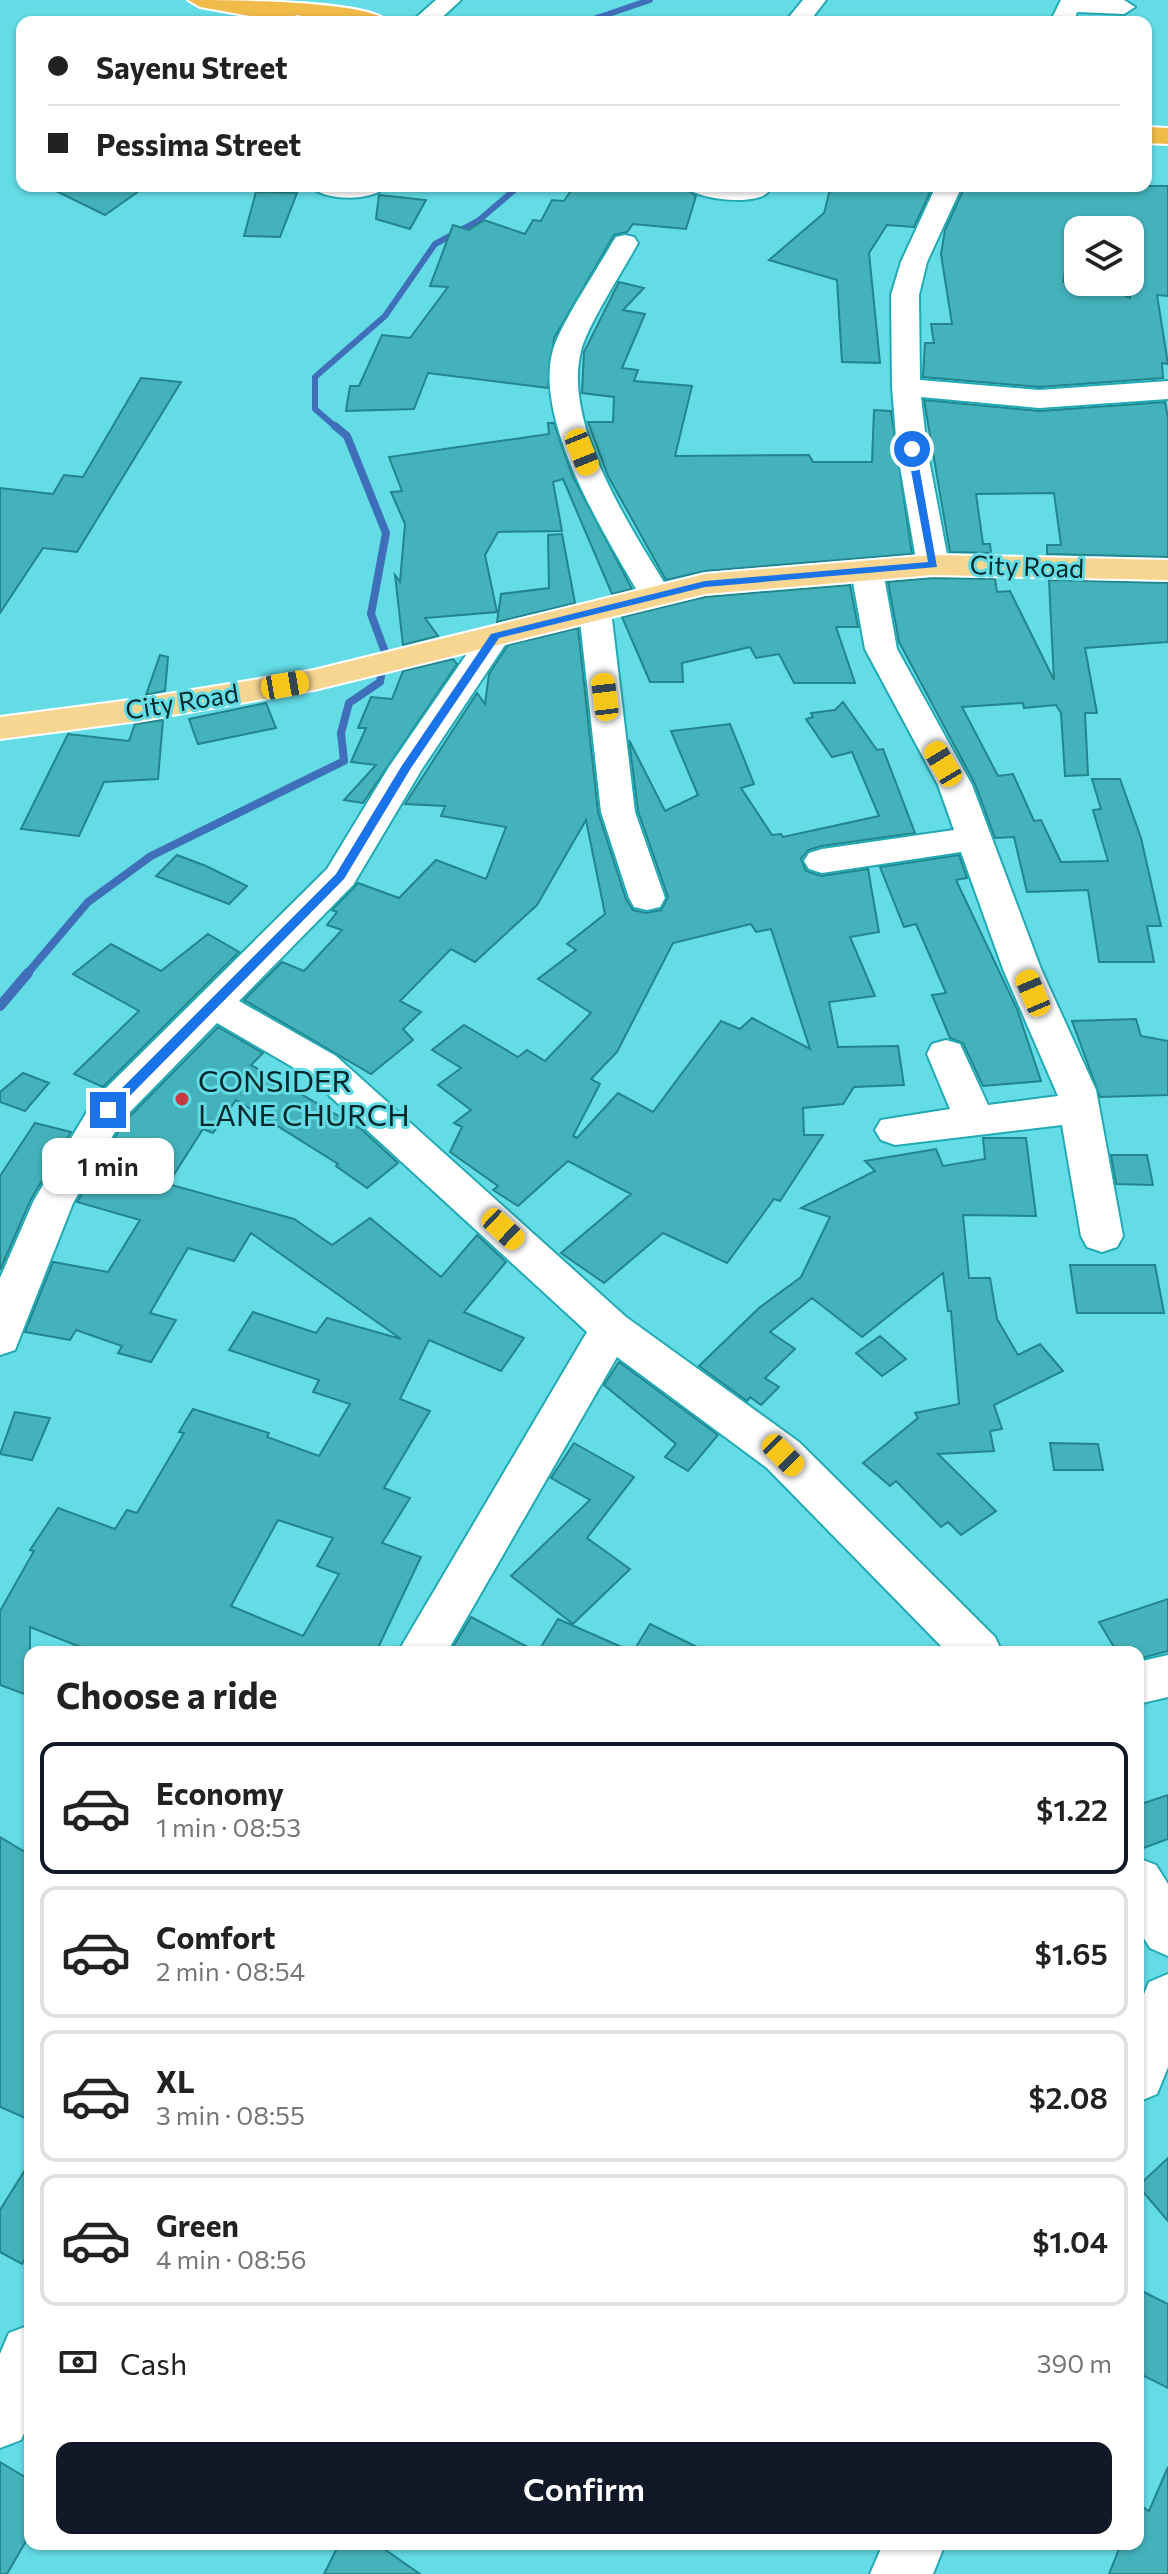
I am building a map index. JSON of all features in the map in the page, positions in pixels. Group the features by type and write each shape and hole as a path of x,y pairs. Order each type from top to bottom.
{"highway":[{"path":"200,0 287,16"},
{"path":"254,0 343,16"}],"main road":[{"name":"City Road","path":"0,728 153,708 363,668 705,584 933,565 1168,570"}],"street":[{"path":"430,16 450,0"},
{"path":"802,16 815,0"},
{"path":"1064,16 1068,5 1124,7"},
{"path":"933,565 912,449 906,387 905,295 914,262 946,192"},
{"path":"625,243 567,350 563,368 574,430 585,459 655,594"},
{"path":"906,387 1039,399 1168,390"},
{"path":"867,571 881,649 955,785 1022,969 1078,1099 1102,1236"},
{"path":"595,611 618,812 647,898"},
{"path":"0,1338 11,1301 54,1200 108,1110 340,877 406,767 495,636"},
{"path":"822,861 975,838"},
{"path":"214,1004 322,1066 611,1329 783,1455 972,1646"},
{"path":"946,1054 975,1121"},
{"path":"895,1130 975,1121 1078,1099"},
{"path":"426,1646 611,1329"},
{"path":"1144,1682 1168,1676"},
{"path":"1144,1892 1168,1931"},
{"path":"1144,2060 1168,2000"},
{"path":"0,2419 24,2367"},
{"path":"901,2574 912,2550"}],"building":[{"path":"1152,186 1168,186 1168,296 1157,295 1168,364 1162,363 1163,378 1039,387 923,377 925,343 934,343 931,324 952,324 941,254 945,230 962,192 1152,192"},
{"path":"58,192 138,192 105,215"},
{"path":"256,192 297,193 280,237 244,236"},
{"path":"570,192 690,192 696,196 686,229 633,224 627,232 614,235 554,338 548,388 428,373 414,409 346,411 350,386 359,386 382,335 410,338 448,287 430,286 453,225 469,230 484,220 525,234 533,220 541,221 552,200 564,201"},
{"path":"829,192 930,192 914,227 887,225 869,253 880,363 842,362 837,280 769,260 824,213"},
{"path":"379,195 426,200 410,229 376,219"},
{"path":"619,282 644,288 623,310 645,314 622,368 638,370 634,381 692,386 675,456 809,455 813,462 872,462 874,410 891,411 912,554 705,571 666,580 608,476 588,422 613,422 614,397 582,393 584,352"},
{"path":"141,378 181,382 77,552 43,548 0,613 0,488 53,494 64,475 83,477"},
{"path":"924,400 1039,411 1165,402 1168,418 1168,557 1047,554 1047,545 1061,545 1054,493 976,494 983,544 990,544 991,553 950,552"},
{"path":"548,423 554,423 573,477 632,589 612,594 563,479 553,482 562,531 498,532 485,555 497,612 425,618 438,636 403,645 395,575 400,582 405,524 391,492 402,491 389,457 549,434"},
{"path":"562,534 575,603 497,622 501,594 549,588 548,535"},
{"path":"933,578 995,579 997,592 1010,591 1054,680 1049,580 1168,583 1168,642 1085,648 1097,713 1085,713 1088,775 1065,776 1061,713 1056,705 1024,708 1023,703 962,707 998,776 1013,774 1034,821 1041,820 1061,862 1108,861 1093,810 1101,809 1092,779 1120,779 1141,838 1161,926 1147,926 1154,962 1099,962 1088,890 1027,892 1014,837 995,838 975,784 899,642 888,582"},
{"path":"850,585 858,627 836,627 855,683 794,683 779,654 756,658 750,647 682,663 683,682 650,682 622,617 705,597"},
{"path":"578,628 598,812 626,899 633,910 646,913 661,910 668,897 638,811 629,740 665,811 698,795 671,731 730,724 754,784 741,788 772,835 781,834 783,837 879,816 852,752 832,757 806,719 813,717 811,713 835,710 843,702 877,750 883,749 915,833 821,846 808,850 801,859 806,871 821,876 868,869 879,932 850,937 875,996 829,1002 838,1047 898,1046 904,1085 854,1087 843,1104 803,1108 804,1135 823,1135 780,1201 774,1199 727,1263 663,1233 604,1283 561,1253 631,1194 568,1161 518,1206 493,1190 498,1186 450,1152 462,1127 454,1123 471,1110 438,1085 461,1068 432,1050 464,1025 518,1057 527,1050 545,1061 591,1013 538,979 576,950 567,944 605,914 586,820 537,905 475,962 451,949 400,1001 421,1012 403,1029 413,1040 371,1074 244,1000 282,962 304,971 342,930 327,925 337,912 332,910 358,883 399,898 436,860 486,879 506,827 441,816 445,806 405,804 477,693 485,704 489,674 508,645","holes":["751,924 756,932 771,929 810,1049 752,1018 740,1029 721,1021 653,1112 618,1093 577,1138 573,1136 600,1084 591,1079 617,1052 673,943"]},
{"path":"160,655 168,657 165,691 146,695"},
{"path":"453,659 457,664 363,803 344,800 376,765 351,762 366,728 358,728 371,697 392,699 403,671"},
{"path":"266,703 276,728 198,744 189,719"},
{"path":"163,720 158,779 104,782 79,836 21,829 68,734 129,741 135,724"},
{"path":"177,855 247,886 229,904 156,876"},
{"path":"959,855 967,878 956,880 1017,1009 1041,1081 983,1086 963,1043 950,1038 932,995 946,993 916,924 904,927 880,867"},
{"path":"208,934 239,952 103,1087 74,1074 139,1011 73,974 111,944 161,971"},
{"path":"1136,1019 1141,1036 1168,1041 1168,1095 1100,1097 1072,1021"},
{"path":"218,1027 263,1053 251,1065 361,1129 398,1163 367,1188 336,1166 338,1164 236,1100 213,1133 203,1129 168,1184 294,1219 332,1245 370,1218 441,1277 477,1235 506,1262 464,1312 524,1338 501,1371 429,1340 400,1399 430,1411 384,1488 410,1498 382,1543 421,1557 379,1646 78,1646 30,1627 30,1646 24,1646 24,1694 0,1685 0,1611 34,1551 30,1550 58,1508 115,1529 127,1510 137,1513 184,1433 179,1432 193,1409 269,1433 267,1437 319,1456 350,1404 313,1392 319,1380 229,1350 253,1312 316,1333 327,1318 401,1339 251,1233 234,1261 188,1248 150,1313 176,1320 151,1362 118,1353 122,1346 76,1330 70,1340 25,1332 53,1262 108,1272 140,1220 77,1202 124,1122","holes":["278,1520 333,1538 317,1566 339,1574 303,1636 231,1606"]},
{"path":"23,1073 49,1083 25,1111 0,1102 0,1092"},
{"path":"35,1123 71,1132 31,1199 0,1270 0,1176"},
{"path":"983,1138 1026,1138 1036,1216 963,1215 969,1278 990,1278 997,1319 1018,1355 1040,1344 1063,1371 994,1405 1002,1429 990,1431 994,1451 938,1454 996,1511 961,1535 948,1522 941,1527 896,1481 890,1486 863,1463 918,1418 915,1413 959,1404 951,1311 948,1311 943,1273 862,1337 812,1298 770,1332 795,1349 765,1378 779,1387 761,1405 750,1397 747,1401 699,1366 759,1308 801,1277 830,1217 801,1208 875,1171 865,1161 936,1149 943,1166 985,1159"},
{"path":"1111,1155 1147,1155 1153,1185 1116,1184"},
{"path":"1070,1265 1155,1265 1164,1313 1077,1313"},
{"path":"880,1336 906,1359 882,1376 856,1353"},
{"path":"619,1362 718,1435 688,1471 665,1457 676,1444 604,1385"},
{"path":"15,1412 50,1418 32,1460 0,1454"},
{"path":"574,1443 634,1477 587,1538 630,1569 573,1624 511,1576 590,1500 551,1478"},
{"path":"1050,1443 1098,1444 1103,1470 1054,1470"},
{"path":"1168,1599 1168,1651 1144,1657 1144,1646 1113,1646 1099,1622"},
{"path":"471,1617 526,1646 454,1646"},
{"path":"558,1619 619,1646 542,1646"},
{"path":"650,1624 695,1646 637,1646"},
{"path":"1168,1795 1168,1839 1144,1848 1144,1803"},
{"path":"0,1837 24,1851 24,2117 0,2107"},
{"path":"1168,2158 1168,2221 1144,2193 1144,2180"},
{"path":"24,2172 22,2264 0,2252 0,2210"},
{"path":"1144,2292 1168,2304 1168,2388 1144,2376"},
{"path":"0,2462 24,2476 24,2544 7,2574 0,2574"},
{"path":"1168,2467 1168,2574 1109,2574 1119,2550 1144,2550 1144,2508 1149,2511"},
{"path":"336,2550 386,2550 420,2574 324,2574"}],"waterway":[{"path":"603,16 650,0"},
{"path":"337,428 315,409 315,377 385,316 435,244 478,221 512,192"},
{"path":"26,975 88,902 151,856 344,761 341,733 349,703 380,682 385,652 371,614 386,533 347,436 335,426"},
{"path":"0,1006 28,973"}],"place":[{"name":"CONSIDER LANE CHURCH","path":"182,1099"}],"route":[{"path":"108,1110 340,877 406,767 495,636 705,584 933,565 912,449"}]}
